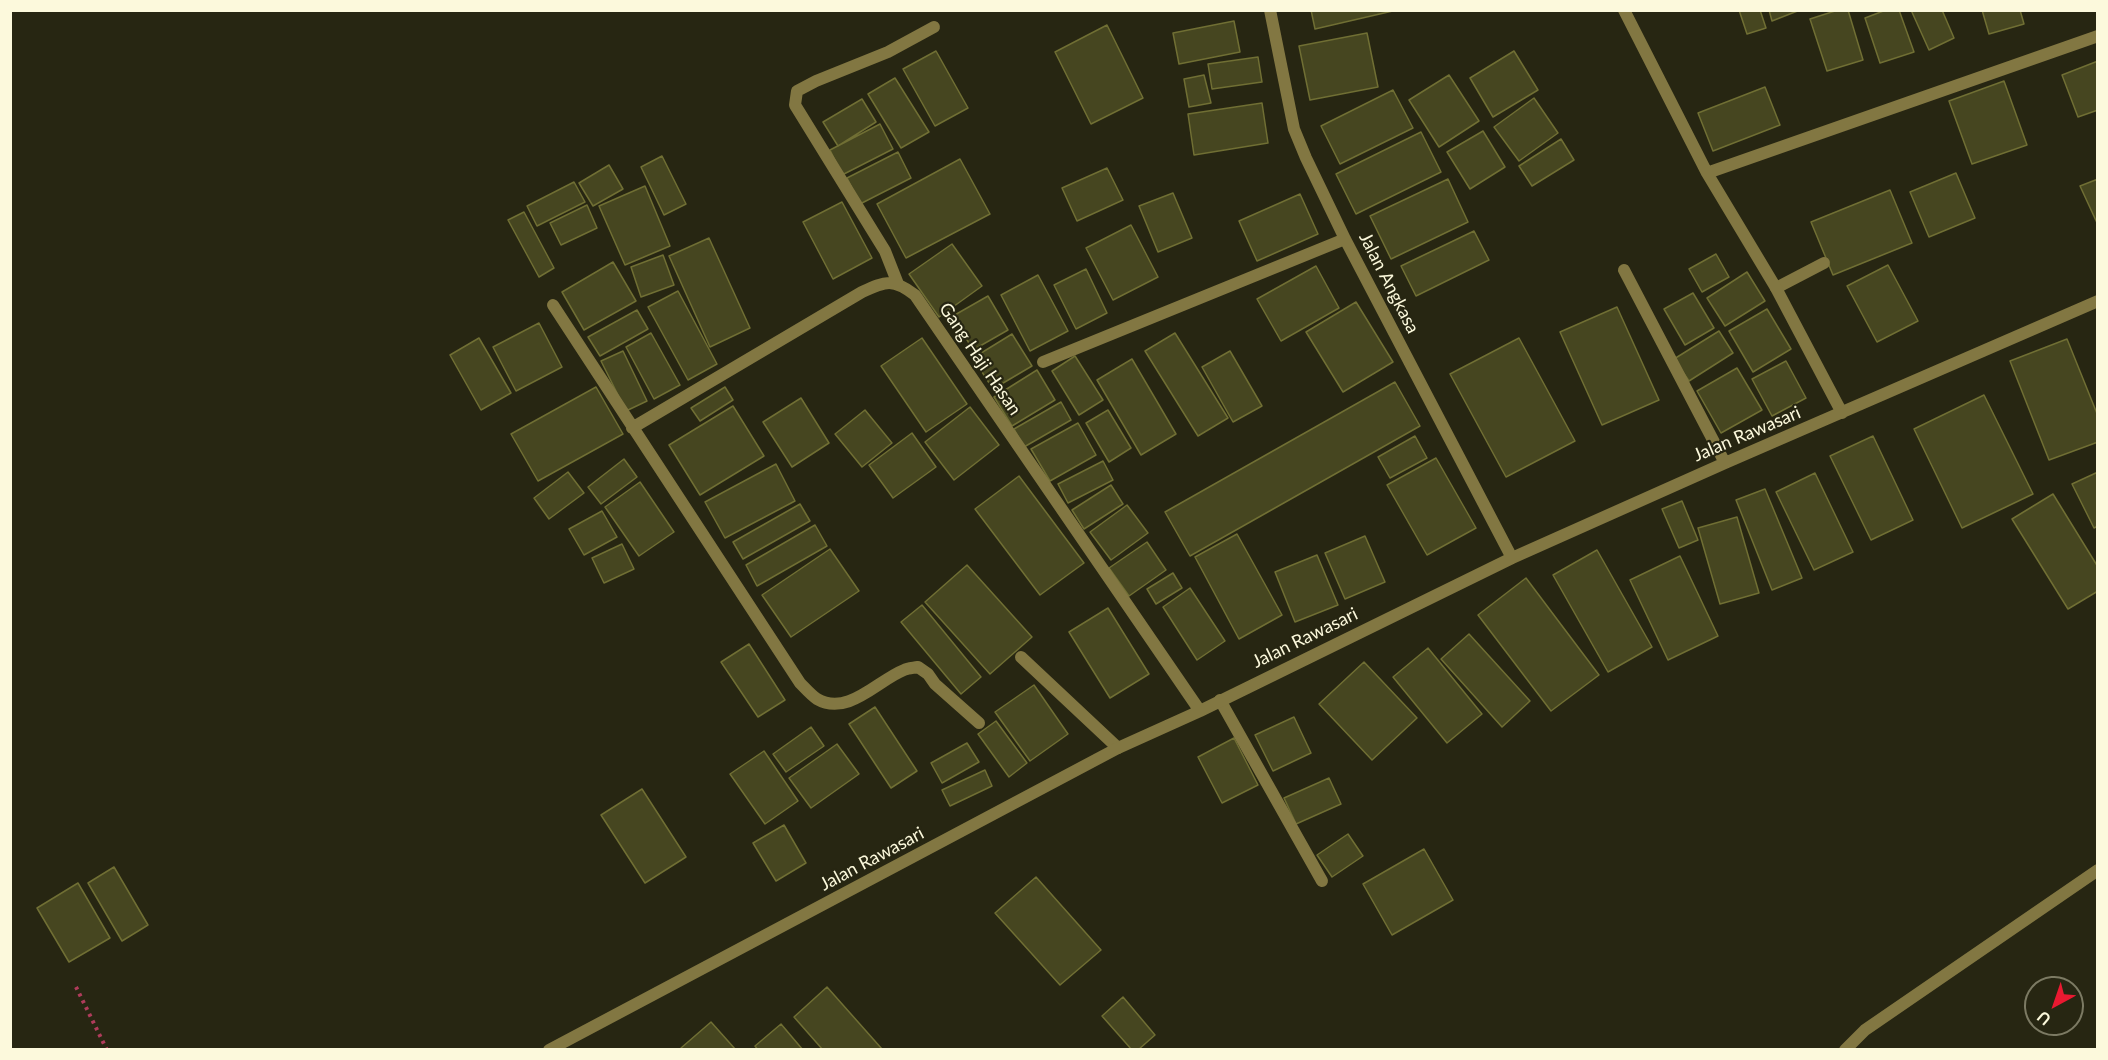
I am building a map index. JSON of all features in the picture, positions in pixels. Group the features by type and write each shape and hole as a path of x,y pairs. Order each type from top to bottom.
{"street":[{"name":"Jalan Angkasa","path":"1270,10 1294,129 1306,158 1345,239 1512,558"},
{"path":"1624,10 1707,173 1776,288 1842,413"},
{"path":"898,284 885,251 795,105 797,90 888,52 934,27"},
{"path":"1707,173 2097,36"},
{"path":"1043,362 1345,239"},
{"path":"1776,288 1824,263"},
{"path":"1624,270 1725,463"},
{"path":"632,429 862,292 891,282 898,284"},
{"name":"Gang Haji Hasan","path":"898,284 915,295 1200,711"},
{"name":"Jalan Rawasari","path":"549,1050 566,1046 1118,748 1200,711 1512,558 2097,301"},
{"path":"553,305 800,683 810,693 817,699 838,703 865,694 903,670 918,667 979,723"},
{"path":"1021,657 1118,748"},
{"path":"1220,700 1322,881"},
{"path":"1845,1050 1865,1030 2097,870"}],"path":[{"path":"76,987 107,1050"}],"building":[{"path":"1311,10 1397,10 1315,29"},
{"path":"1739,10 1760,10 1766,28 1747,34"},
{"path":"1769,10 1800,10 1772,21"},
{"path":"1838,10 1848,10 1863,60 1827,71 1810,19"},
{"path":"1886,10 1899,10 1914,52 1880,63 1865,18"},
{"path":"1911,10 1942,10 1954,38 1929,50"},
{"path":"1982,10 2020,10 2024,24 1989,34"},
{"path":"1234,21 1240,52 1179,64 1173,33"},
{"path":"1107,25 1143,98 1091,124 1055,52"},
{"path":"1367,33 1378,87 1310,100 1299,46"},
{"path":"936,51 968,108 935,126 903,69"},
{"path":"1514,51 1538,90 1493,117 1470,78"},
{"path":"1258,57 1262,82 1212,89 1208,64"},
{"path":"2098,61 2098,110 2078,117 2062,75"},
{"path":"1204,75 1211,103 1189,107 1184,79"},
{"path":"1449,75 1479,121 1439,147 1409,100"},
{"path":"895,78 929,132 901,148 868,94"},
{"path":"2004,81 2027,145 1972,164 1949,101"},
{"path":"1765,87 1780,125 1713,151 1698,113"},
{"path":"1393,90 1413,128 1340,164 1321,126"},
{"path":"1534,98 1558,133 1519,161 1494,127"},
{"path":"862,99 876,122 838,146 823,122"},
{"path":"1262,103 1268,143 1194,155 1188,114"},
{"path":"880,124 893,149 842,175 830,150"},
{"path":"1483,131 1505,167 1470,189 1447,152"},
{"path":"1421,132 1441,172 1356,214 1336,174"},
{"path":"1561,139 1574,160 1532,186 1519,166"},
{"path":"898,152 911,178 860,204 847,178"},
{"path":"662,156 686,204 664,215 641,167"},
{"path":"960,159 990,214 906,258 877,204"},
{"path":"609,165 623,189 593,206 579,183"},
{"path":"1107,168 1123,200 1077,221 1062,188"},
{"path":"1956,173 1975,218 1929,237 1910,192"},
{"path":"1448,179 1468,222 1391,259 1370,216"},
{"path":"2098,179 2098,225 2080,186"},
{"path":"574,182 585,202 537,226 527,206"},
{"path":"645,186 670,246 625,265 599,206"},
{"path":"1890,190 1912,243 1833,275 1811,222"},
{"path":"1173,193 1192,238 1158,252 1139,206"},
{"path":"1300,194 1318,234 1257,261 1239,221"},
{"path":"842,202 872,258 833,279 803,222"},
{"path":"587,205 597,228 561,245 550,223"},
{"path":"524,212 554,268 539,277 508,220"},
{"path":"1131,225 1158,277 1113,300 1086,248"},
{"path":"1474,231 1489,260 1416,296 1401,266"},
{"path":"709,238 750,328 710,347 669,256"},
{"path":"952,244 982,286 939,317 909,274"},
{"path":"1716,254 1729,277 1702,292 1689,269"},
{"path":"663,255 674,285 641,297 631,267"},
{"path":"613,262 636,301 584,330 562,292"},
{"path":"1888,265 1918,321 1877,342 1847,286"},
{"path":"1316,266 1339,308 1281,341 1257,299"},
{"path":"1086,269 1107,313 1076,329 1054,285"},
{"path":"1747,272 1765,301 1725,326 1707,298"},
{"path":"1038,275 1068,331 1030,351 1001,295"},
{"path":"678,291 717,364 688,380 648,307"},
{"path":"1693,293 1714,328 1685,345 1664,309"},
{"path":"988,296 1008,330 973,350 953,316"},
{"path":"1356,302 1393,362 1343,392 1306,332"},
{"path":"1617,307 1659,400 1602,425 1560,332"},
{"path":"1767,309 1791,349 1753,372 1729,331"},
{"path":"637,310 648,329 600,356 588,337"},
{"path":"539,323 562,367 516,391 493,347"},
{"path":"1719,331 1733,353 1689,381 1674,359"},
{"path":"651,333 680,385 654,399 626,347"},
{"path":"1175,333 1228,418 1198,436 1145,351"},
{"path":"1012,334 1032,366 993,389 973,358"},
{"path":"479,338 511,393 481,410 450,355"},
{"path":"922,338 967,404 926,432 881,366"},
{"path":"1519,338 1575,441 1506,477 1450,374"},
{"path":"2067,339 2098,416 2098,442 2049,460 2010,361"},
{"path":"623,351 647,401 626,411 601,361"},
{"path":"1230,351 1262,406 1233,422 1202,367"},
{"path":"1075,356 1103,400 1079,415 1052,371"},
{"path":"1132,359 1176,434 1141,455 1097,380"},
{"path":"1786,361 1806,398 1772,416 1752,379"},
{"path":"1737,368 1762,410 1721,433 1697,391"},
{"path":"1037,370 1055,400 1012,426 994,397"},
{"path":"1395,382 1420,426 1190,556 1165,512"},
{"path":"596,387 623,434 538,481 511,434"},
{"path":"725,387 733,400 700,421 691,408"},
{"path":"1984,395 2033,494 1962,528 1914,429"},
{"path":"801,398 829,443 792,467 763,422"},
{"path":"1061,402 1071,420 1024,447 1014,429"},
{"path":"733,406 764,456 700,495 669,445"},
{"path":"970,407 999,445 954,480 925,442"},
{"path":"865,410 892,443 862,467 835,434"},
{"path":"1108,410 1131,448 1109,462 1086,423"},
{"path":"1078,423 1096,455 1050,481 1031,449"},
{"path":"912,433 936,467 893,498 869,465"},
{"path":"1415,436 1427,458 1390,478 1378,457"},
{"path":"1873,436 1913,520 1871,540 1830,456"},
{"path":"1436,458 1476,528 1427,555 1387,485"},
{"path":"624,459 637,477 601,504 588,487"},
{"path":"1103,461 1113,480 1068,503 1058,484"},
{"path":"776,464 795,501 725,538 705,502"},
{"path":"568,472 584,493 549,519 534,498"},
{"path":"2098,472 2098,526 2094,528 2072,484"},
{"path":"1815,473 1853,552 1814,570 1776,492"},
{"path":"1019,476 1084,563 1040,595 975,509"},
{"path":"640,482 674,532 639,556 605,507"},
{"path":"1111,485 1123,504 1084,529 1072,510"},
{"path":"1765,489 1802,578 1772,590 1736,500"},
{"path":"2053,494 2098,567 2098,591 2068,609 2012,519"},
{"path":"1682,501 1698,540 1679,548 1662,509"},
{"path":"800,504 810,521 743,559 733,542"},
{"path":"1127,505 1148,533 1111,560 1090,532"},
{"path":"602,511 617,537 584,555 569,529"},
{"path":"1737,517 1759,593 1720,604 1698,528"},
{"path":"815,525 827,546 757,586 746,565"},
{"path":"1237,534 1282,615 1239,639 1195,557"},
{"path":"1365,536 1385,582 1345,599 1325,553"},
{"path":"1147,542 1166,570 1129,596 1109,568"},
{"path":"622,544 634,569 604,583 592,558"},
{"path":"830,549 859,591 791,637 762,595"},
{"path":"1597,550 1652,647 1608,672 1553,575"},
{"path":"1317,555 1338,605 1295,622 1275,572"},
{"path":"1680,556 1718,636 1668,660 1630,580"},
{"path":"967,565 1032,637 990,674 925,602"},
{"path":"1173,573 1182,588 1156,604 1147,589"},
{"path":"1526,578 1599,675 1551,711 1478,615"},
{"path":"1190,588 1225,641 1197,660 1163,607"},
{"path":"922,605 981,677 961,694 901,622"},
{"path":"1108,608 1149,674 1110,698 1069,632"},
{"path":"1469,634 1530,701 1502,727 1441,659"},
{"path":"749,644 785,700 758,717 721,662"},
{"path":"1428,648 1482,714 1447,743 1393,677"},
{"path":"1364,662 1417,718 1372,760 1319,704"},
{"path":"1034,685 1068,734 1030,761 995,712"},
{"path":"875,707 917,771 891,788 849,724"},
{"path":"1294,717 1311,753 1273,771 1255,735"},
{"path":"996,721 1027,763 1009,777 978,734"},
{"path":"811,727 824,746 786,772 773,754"},
{"path":"1234,738 1258,785 1222,803 1198,757"},
{"path":"967,743 979,762 942,783 931,763"},
{"path":"837,744 859,774 811,808 789,778"},
{"path":"764,751 798,801 765,824 730,774"},
{"path":"985,770 992,786 950,806 942,790"},
{"path":"1329,778 1341,804 1296,824 1284,798"},
{"path":"642,789 686,857 645,883 601,815"},
{"path":"784,825 806,863 776,881 753,843"},
{"path":"1348,834 1363,856 1332,877 1317,855"},
{"path":"1424,849 1453,900 1392,935 1363,884"},
{"path":"114,867 148,925 122,941 88,883"},
{"path":"1036,877 1101,950 1060,985 995,913"},
{"path":"78,883 110,938 69,962 37,908"},
{"path":"827,987 881,1050 823,1050 794,1017"},
{"path":"1123,997 1155,1035 1138,1050 1132,1050 1102,1016"},
{"path":"711,1022 736,1050 683,1050 681,1048"},
{"path":"781,1024 803,1050 758,1050 755,1046"}]}
